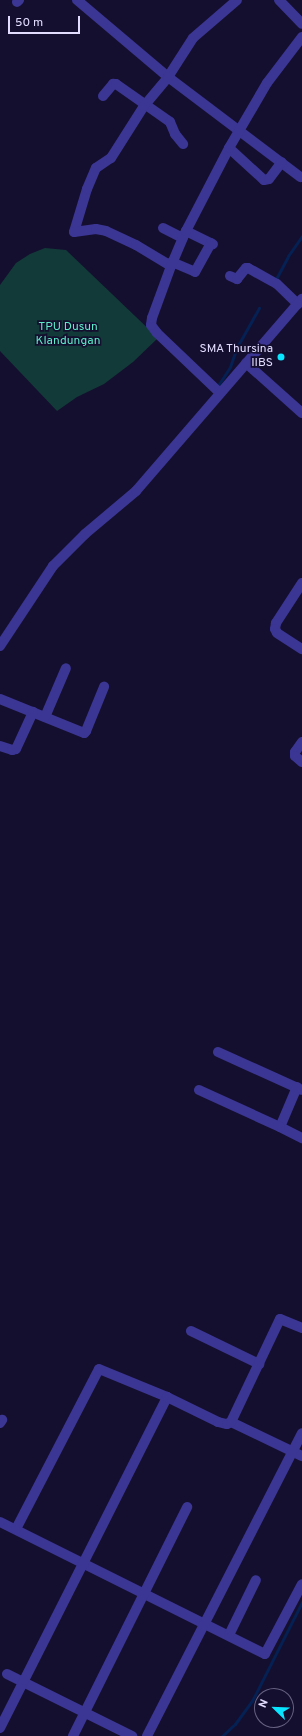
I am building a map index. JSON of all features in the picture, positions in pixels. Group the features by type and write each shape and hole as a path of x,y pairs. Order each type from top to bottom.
{"street":[{"path":"77,0 168,77 300,177"},
{"path":"163,228 212,244 195,272 172,264 106,231 88,230 74,232 87,189 96,168 111,158 144,106 168,77 193,38 237,0"},
{"path":"279,0 302,24"},
{"path":"220,393 157,333 151,325 152,318 185,234 229,148 267,83 302,37"},
{"path":"103,96 113,84 116,84 144,106 170,122 175,134 183,144"},
{"path":"229,148 264,180 269,179 282,162"},
{"path":"0,646 53,566 85,534 136,491 300,301 277,284 248,268 246,268 238,279 230,276"},
{"path":"246,363 302,413"},
{"path":"302,584 276,624 275,629 277,632 302,649"},
{"path":"45,717 66,668"},
{"path":"0,699 84,733 104,687"},
{"path":"0,746 12,750 16,749 33,712"},
{"path":"302,742 295,756 302,762"},
{"path":"218,1052 299,1088 280,1127"},
{"path":"199,1090 302,1138"},
{"path":"231,1422 280,1319 302,1328"},
{"path":"191,1331 259,1364"},
{"path":"16,1529 99,1369 167,1397 218,1422 227,1424 231,1422 297,1454"},
{"path":"0,1728 167,1397"},
{"path":"147,1736 205,1623 297,1454 302,1433"},
{"path":"73,1736 187,1507"},
{"path":"0,1522 229,1634 265,1654 302,1584"},
{"path":"229,1634 256,1580"},
{"path":"7,1674 132,1736"}],"green space":[{"name":"TPU Dusun Klandungan","path":"45,248 66,250 158,338 133,362 104,384 77,397 57,411 0,351 0,285 16,263 30,254"}],"waterway":[{"path":"276,279 288,256 302,236"},
{"path":"219,384 230,367 237,347 259,308"},
{"path":"222,1736 235,1724 252,1701 302,1602"}],"place":[{"name":"SMA Thursina IIBS","path":"281,357"}]}
